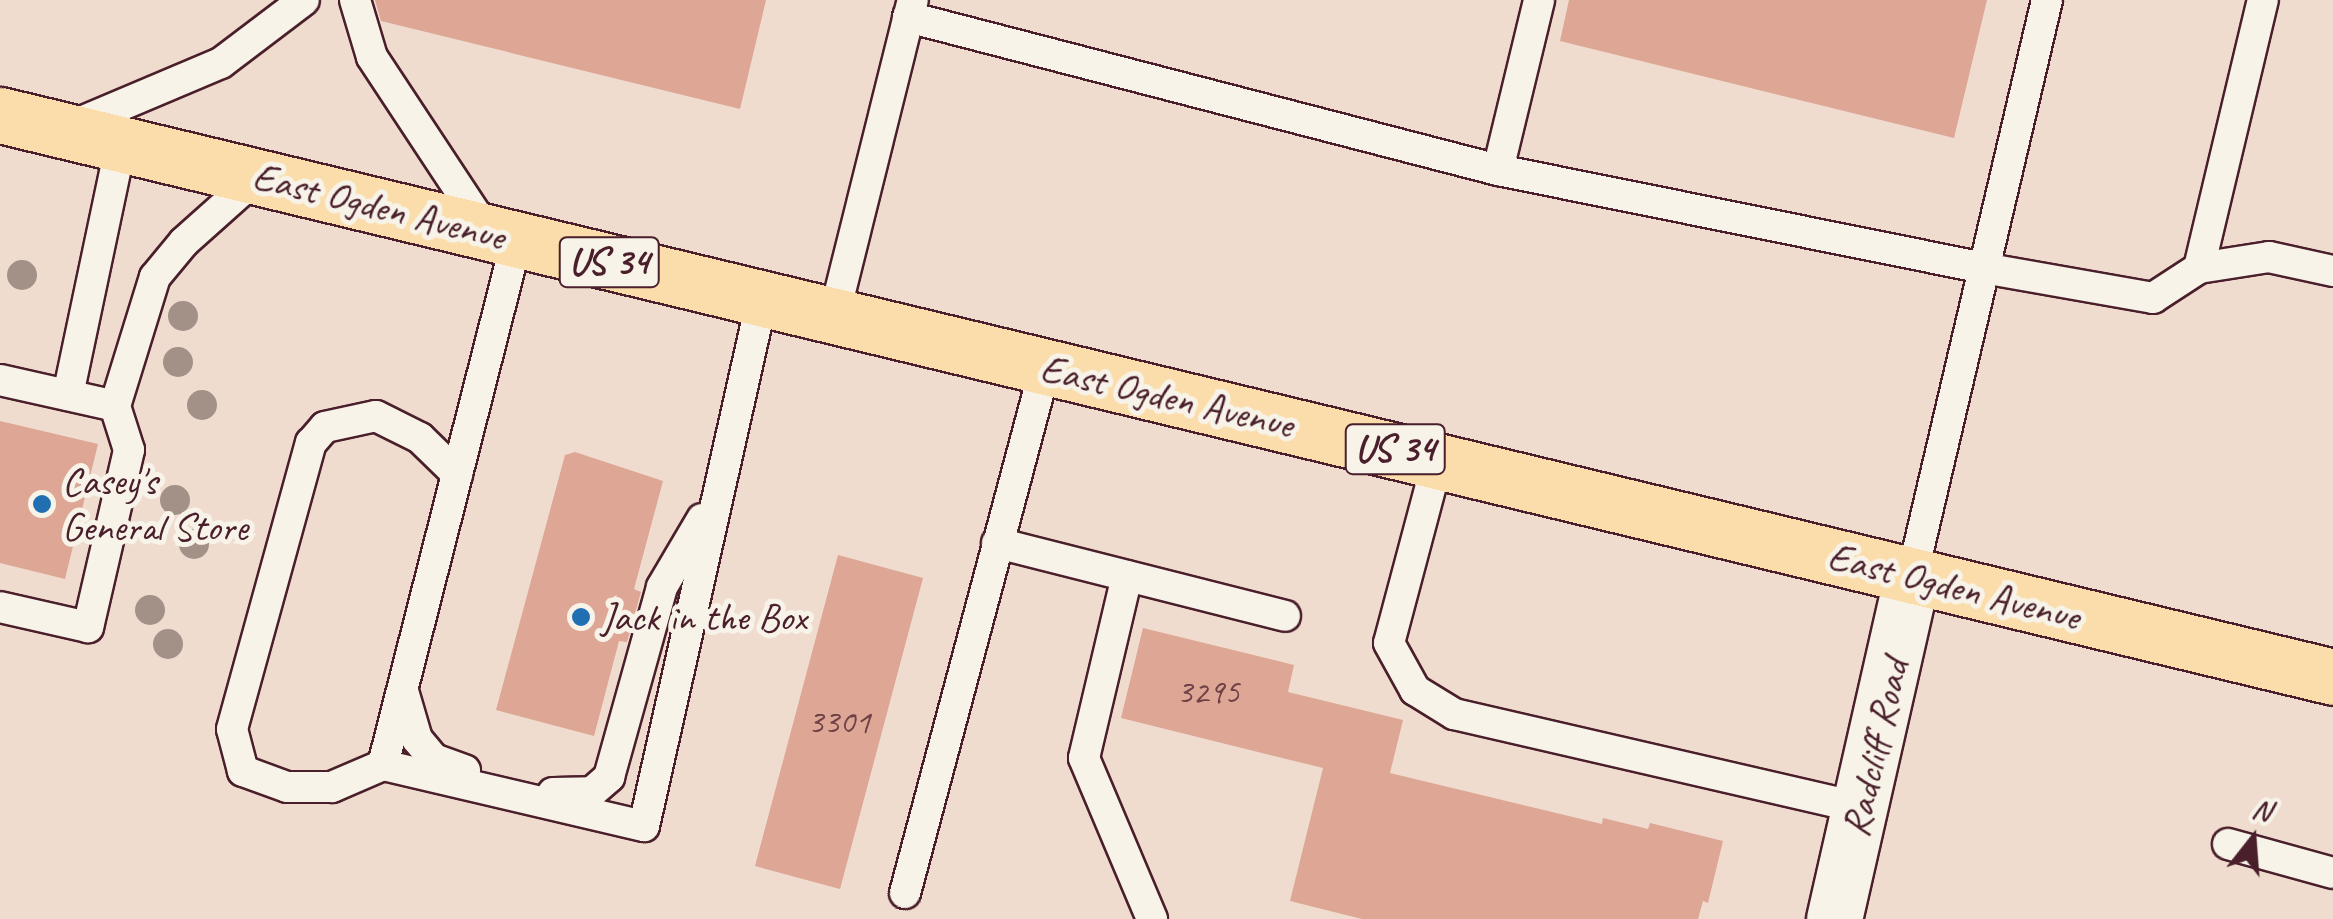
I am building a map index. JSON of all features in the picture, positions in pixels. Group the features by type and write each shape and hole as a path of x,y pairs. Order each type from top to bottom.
{"main road":[{"name":"East Ogden Avenue","path":"0,116 2333,677"}],"street":[{"name":"Radcliff Road","path":"1834,919 1912,576"}],"lane":[{"path":"62,130 222,64 304,0"},
{"path":"355,0 372,57 502,236 457,474 383,765"},
{"path":"1498,170 1539,0"},
{"path":"1912,576 2047,0"},
{"path":"2199,268 2263,0"},
{"path":"834,316 910,8 1498,170 1984,268 2153,298 2199,268 2269,257 2333,271"},
{"path":"68,396 121,144"},
{"path":"0,607 88,628 128,450 114,406 156,277 184,242 258,177"},
{"path":"457,474 420,438 376,416 324,427 312,443 232,729 243,771 287,786 332,788 383,765 644,826 714,500 762,300"},
{"path":"905,893 1045,368"},
{"path":"0,380 114,406"},
{"path":"1438,460 1389,643 1416,690 1454,714 1862,808"},
{"path":"403,688 418,739 434,759 556,794 592,792 619,756 662,587 714,500"},
{"path":"998,543 1285,616"},
{"path":"1127,576 1084,758 1152,919"},
{"path":"2228,844 2333,873"}],"building":[{"path":"375,0 766,0 740,109 381,21"},
{"path":"1569,0 1987,0 1954,138 1560,41"},
{"name":"Casey's General Store","path":"0,421 98,444 65,579 0,563"},
{"name":"Jack in the Box","path":"575,452 663,481 634,589 641,592 627,642 619,641 594,736 496,710 565,455"},
{"path":"838,555 923,578 840,889 755,866"},
{"path":"1143,628 1294,665 1288,692 1403,720 1390,773 1602,824 1603,818 1648,829 1650,823 1723,841 1708,903 1703,901 1698,919 1362,919 1290,901 1323,768 1121,718"}],"place":[{"name":"Casey's General Store","path":"42,504"},
{"name":"Jack in the Box","path":"581,617"}]}
